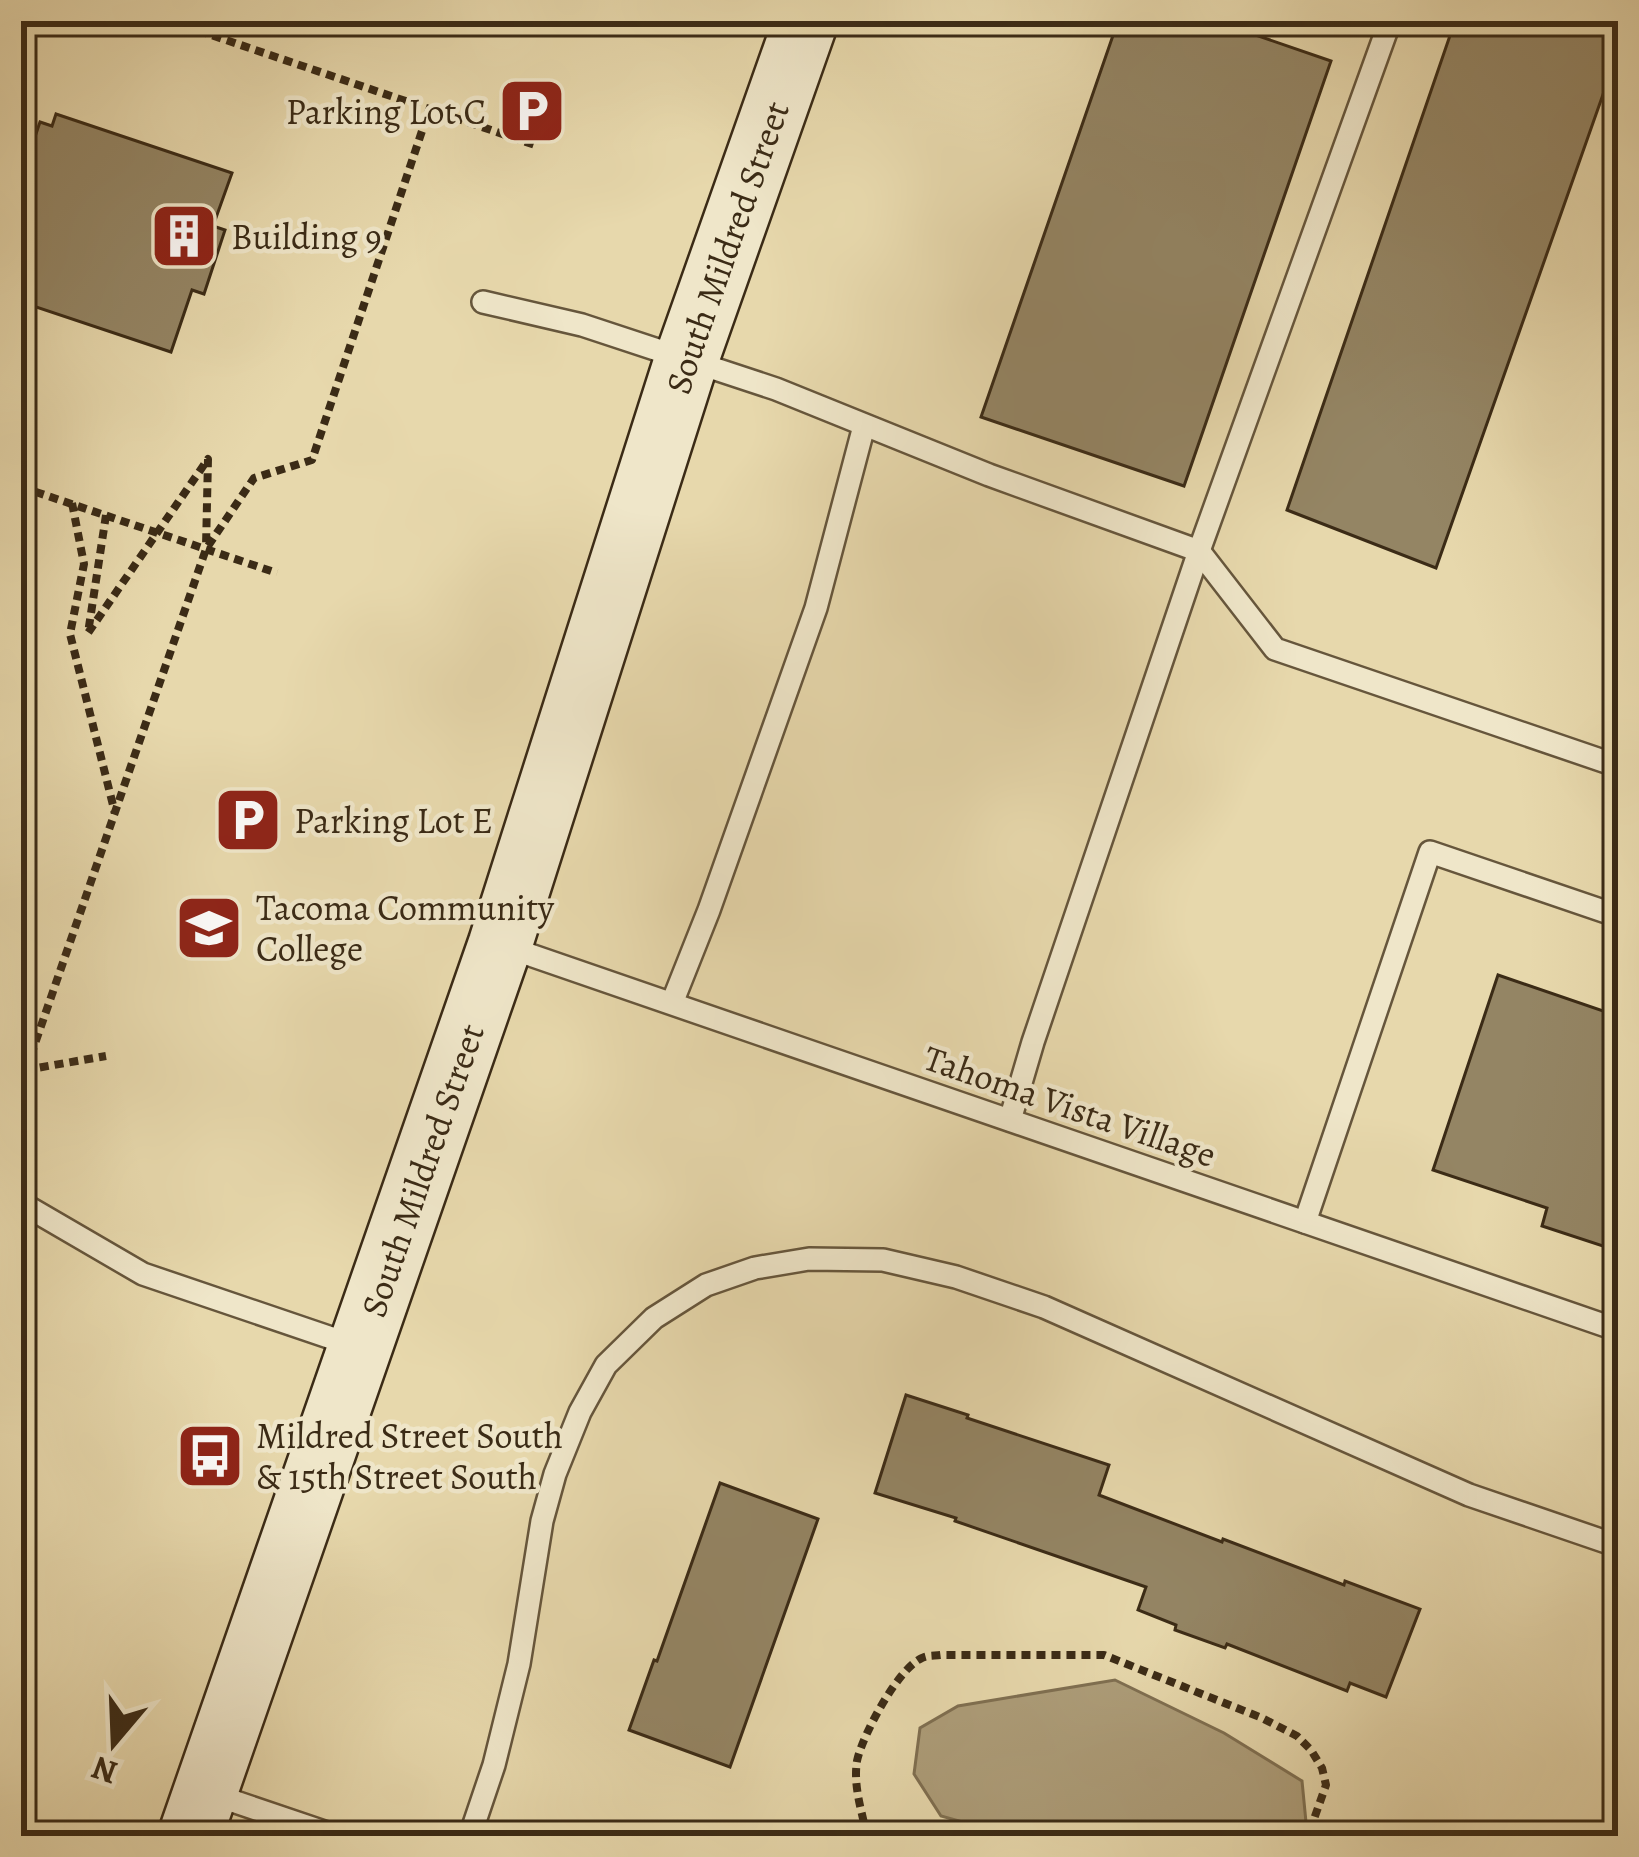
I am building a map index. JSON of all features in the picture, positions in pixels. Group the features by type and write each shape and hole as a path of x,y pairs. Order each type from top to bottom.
{"main road":[{"name":"South Mildred Street","path":"198,1814 500,945 687,358 806,21"}],"lane":[{"path":"1010,1120 1199,551 1390,21"},
{"path":"483,302 581,325 776,388 864,426 1199,551 1275,649 1618,766"},
{"path":"672,1004 816,608 864,426"},
{"path":"1305,1222 1430,852 1618,916"},
{"name":"Tahoma Vista Village","path":"500,945 1618,1330"},
{"path":"21,1203 142,1274 362,1348"},
{"path":"470,1836 494,1765 518,1664 542,1521 580,1412 606,1365 654,1318 706,1285 755,1268 809,1258 883,1260 956,1277 1044,1307 1469,1495 1618,1546"},
{"path":"198,1814 336,1836"}],"path":[{"path":"170,21 535,145"},
{"path":"21,1084 206,549 254,478 312,460 430,110"},
{"path":"106,515 88,633 208,459 206,549"},
{"path":"21,487 277,573"},
{"path":"72,503 84,564 70,634 115,814"},
{"path":"24,1070 106,1056"},
{"path":"867,1836 856,1786 857,1761 872,1719 921,1658 1104,1655 1297,1736 1322,1768 1326,1785 1308,1836"}],"shaded area":[{"path":"1115,1680 1224,1733 1302,1781 1306,1822 1294,1836 992,1836 981,1827 941,1816 914,1774 920,1728 958,1706"}],"building":[{"path":"1118,21 1215,21 1331,61 1184,486 981,417"},
{"path":"1455,21 1618,21 1618,52 1436,568 1287,510"},
{"name":"Building 9","path":"56,114 232,173 213,226 225,230 204,294 192,290 171,352 21,302 21,178 40,122 52,126"},
{"path":"1498,975 1618,1016 1618,1251 1542,1226 1547,1208 1433,1170"},
{"path":"906,1395 1109,1465 1099,1495 1420,1609 1386,1697 1350,1683 1347,1691 1227,1644 1225,1648 1175,1630 1176,1625 1138,1610 1146,1587 875,1493"},
{"path":"720,1483 818,1519 730,1767 629,1730"}],"place":[{"name":"Parking Lot C","path":"532,111"},
{"name":"Building 9","path":"184,236"},
{"name":"Parking Lot E","path":"248,820"},
{"name":"Tacoma Community College","path":"209,928"},
{"name":"Mildred Street South & 15th Street South","path":"210,1456"}]}
